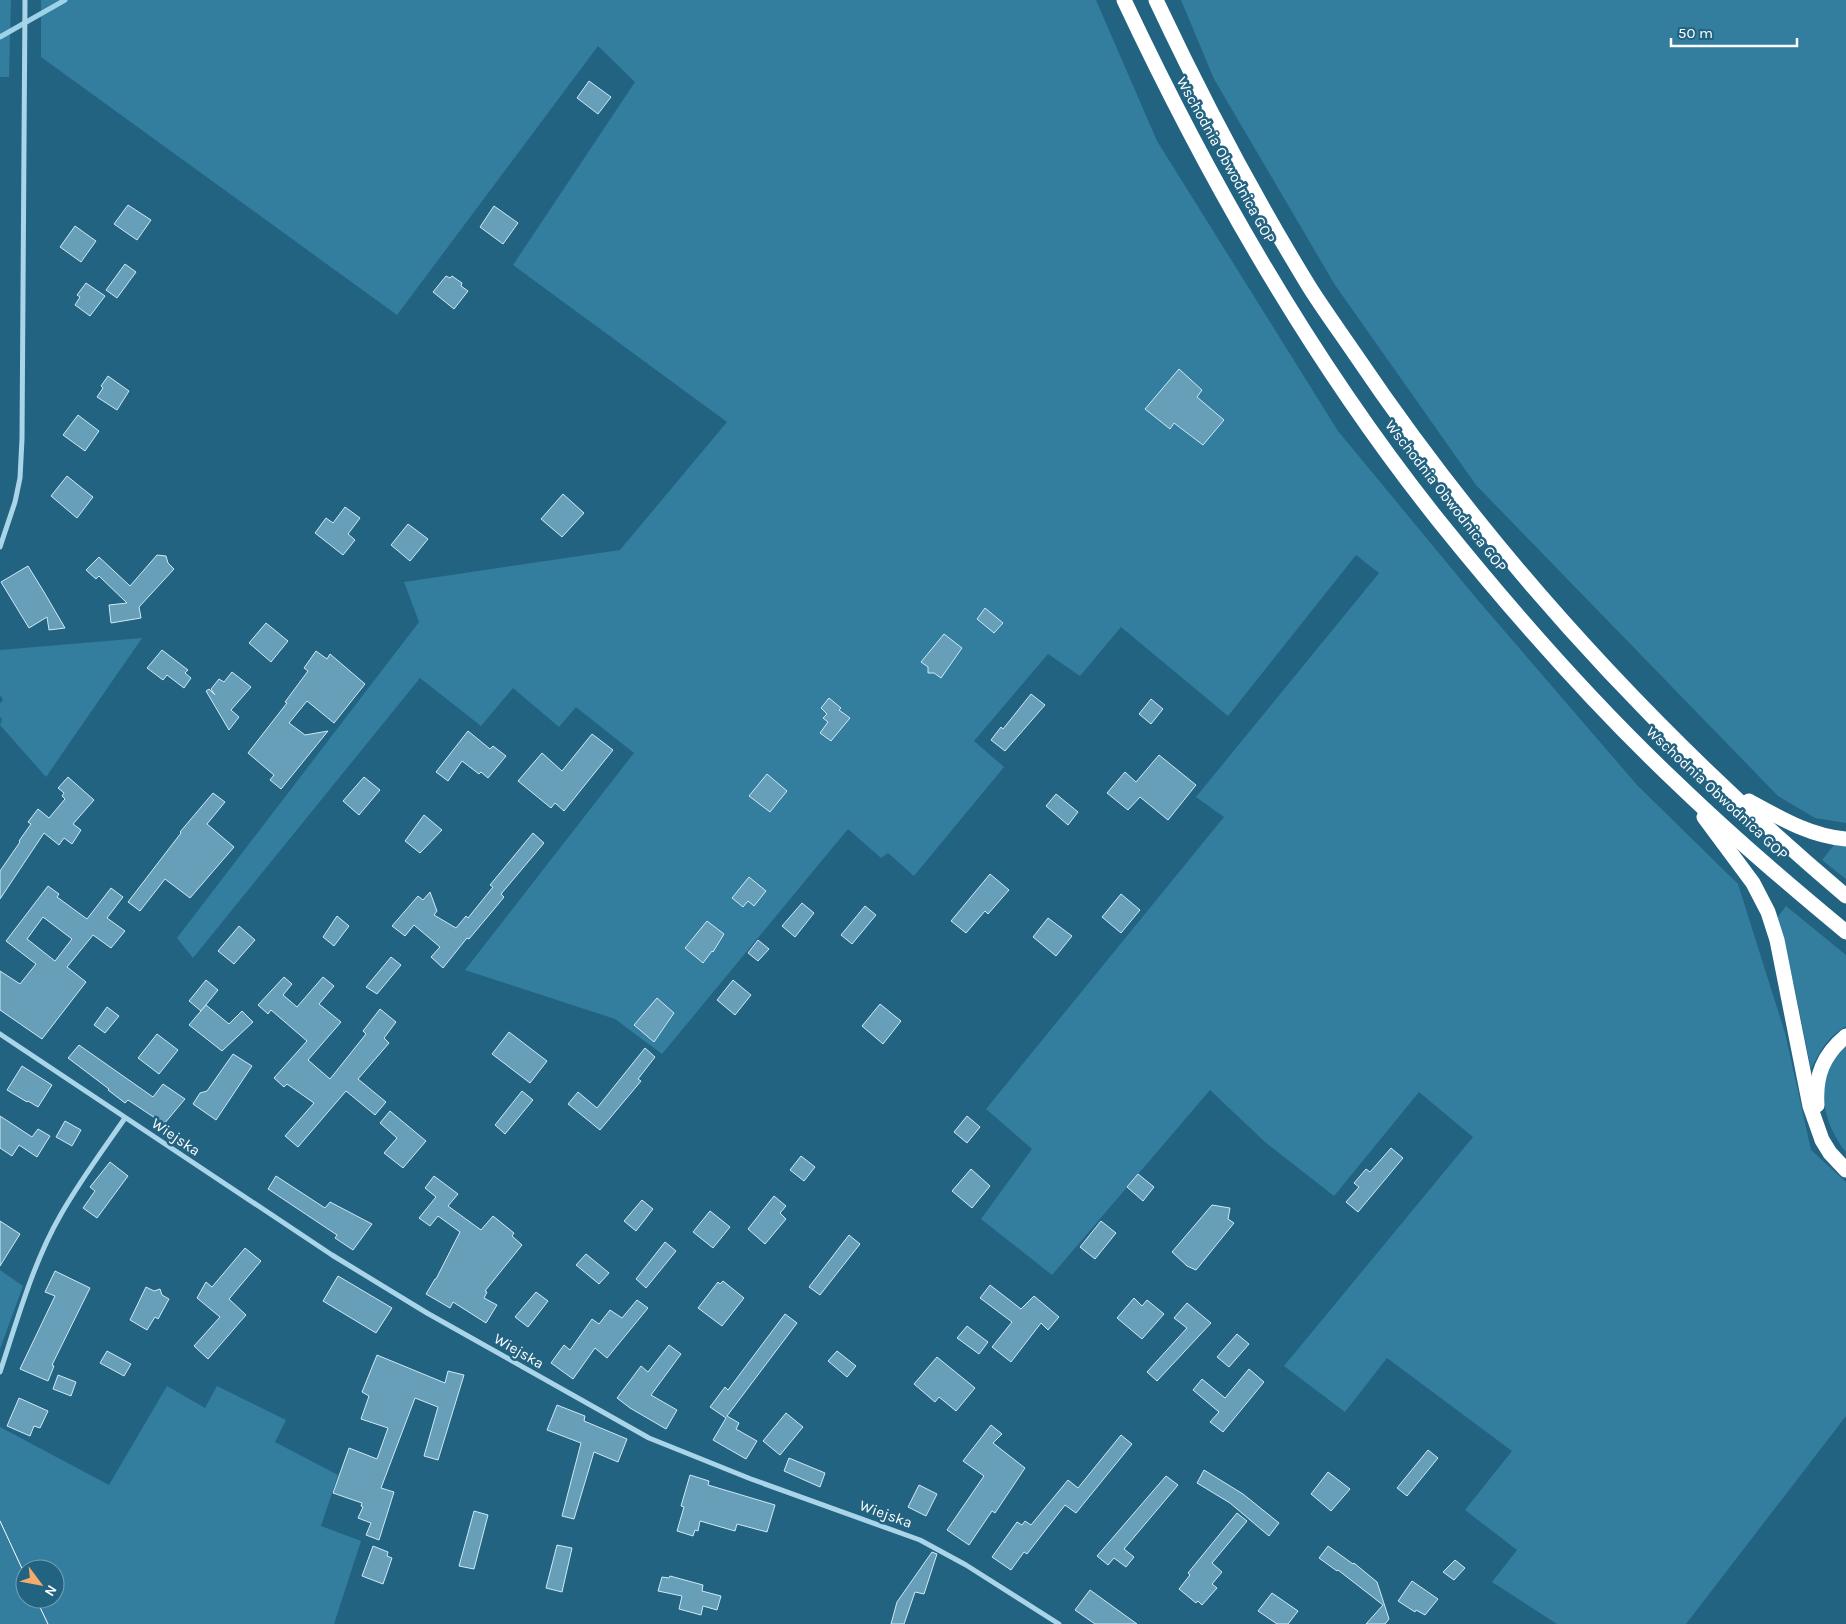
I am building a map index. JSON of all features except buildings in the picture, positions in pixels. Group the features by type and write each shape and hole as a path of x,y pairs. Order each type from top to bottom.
{"highway":[{"name":"Wschodnia Obwodnica GOP","path":"1124,0 1185,125 1235,216 1287,303 1342,388 1439,520 1562,664 1680,786 1846,932"},
{"name":"Wschodnia Obwodnica GOP","path":"1156,0 1188,68 1236,158 1311,288 1386,400 1451,488 1564,623 1644,708 1727,789 1846,896"},
{"path":"1680,786 1737,860 1753,883 1768,912 1778,949 1810,1106 1822,1140 1830,1153 1846,1170"},
{"path":"1727,789 1794,825 1816,834 1846,839"},
{"path":"1817,1127 1816,1083 1819,1072 1831,1051 1846,1036"}],"street":[{"path":"0,547 17,494 20,478 22,439 25,3"},
{"name":"Wiejska","path":"0,1034 332,1255 427,1313 649,1438 751,1479 920,1540 966,1564 1059,1624"},
{"path":"0,1372 28,1290 52,1232 69,1200 126,1118"}],"shaded area":[{"path":"0,0 11,0 9,77 0,77"},
{"path":"41,0 1096,0 1157,141 1338,431 1476,598 1637,785 1738,884 1785,1033 1811,1150 1846,1182 1846,1416 1686,1624 1557,1624 1492,1582 1517,1550 1465,1510 1512,1451 1387,1358 1345,1412 1284,1366 1473,1137 1419,1092 1334,1196 1265,1142 1210,1090 1052,1275 981,1219 1032,1149 986,1109 1224,817 1196,797 1379,573 1356,555 1228,716 1121,627 1080,676 1048,654 974,741 1004,767 914,876 888,853 881,858 848,829 662,1054 615,1019 465,970 634,753 576,707 559,727 513,688 481,726 420,678 193,958 177,938 419,622 404,582 620,550 727,422 513,265 635,82 598,46 397,315 41,57"},
{"path":"1181,0 1846,0 1846,823 1815,818 1778,796 1476,485 1335,285 1214,79"},
{"path":"142,638 46,777 0,725 2,719 0,717 0,703 3,700 0,695 0,650"},
{"path":"1834,845 1846,846 1846,879 1822,860"},
{"path":"1786,906 1846,955 1846,1026 1825,1044 1811,1069 1794,985 1777,918"},
{"path":"1846,1047 1846,1152 1837,1140 1826,1113 1824,1085 1828,1071 1835,1058"},
{"path":"0,1270 23,1286 0,1349"},
{"path":"167,1386 205,1408 217,1386 286,1420 275,1442 338,1475 321,1526 361,1541 334,1624 0,1624 0,1427 109,1485"}],"waterway":[{"path":"0,37 65,0"}],"tram line":[{"path":"0,1521 18,1559"},
{"path":"41,1609 48,1624"}]}
